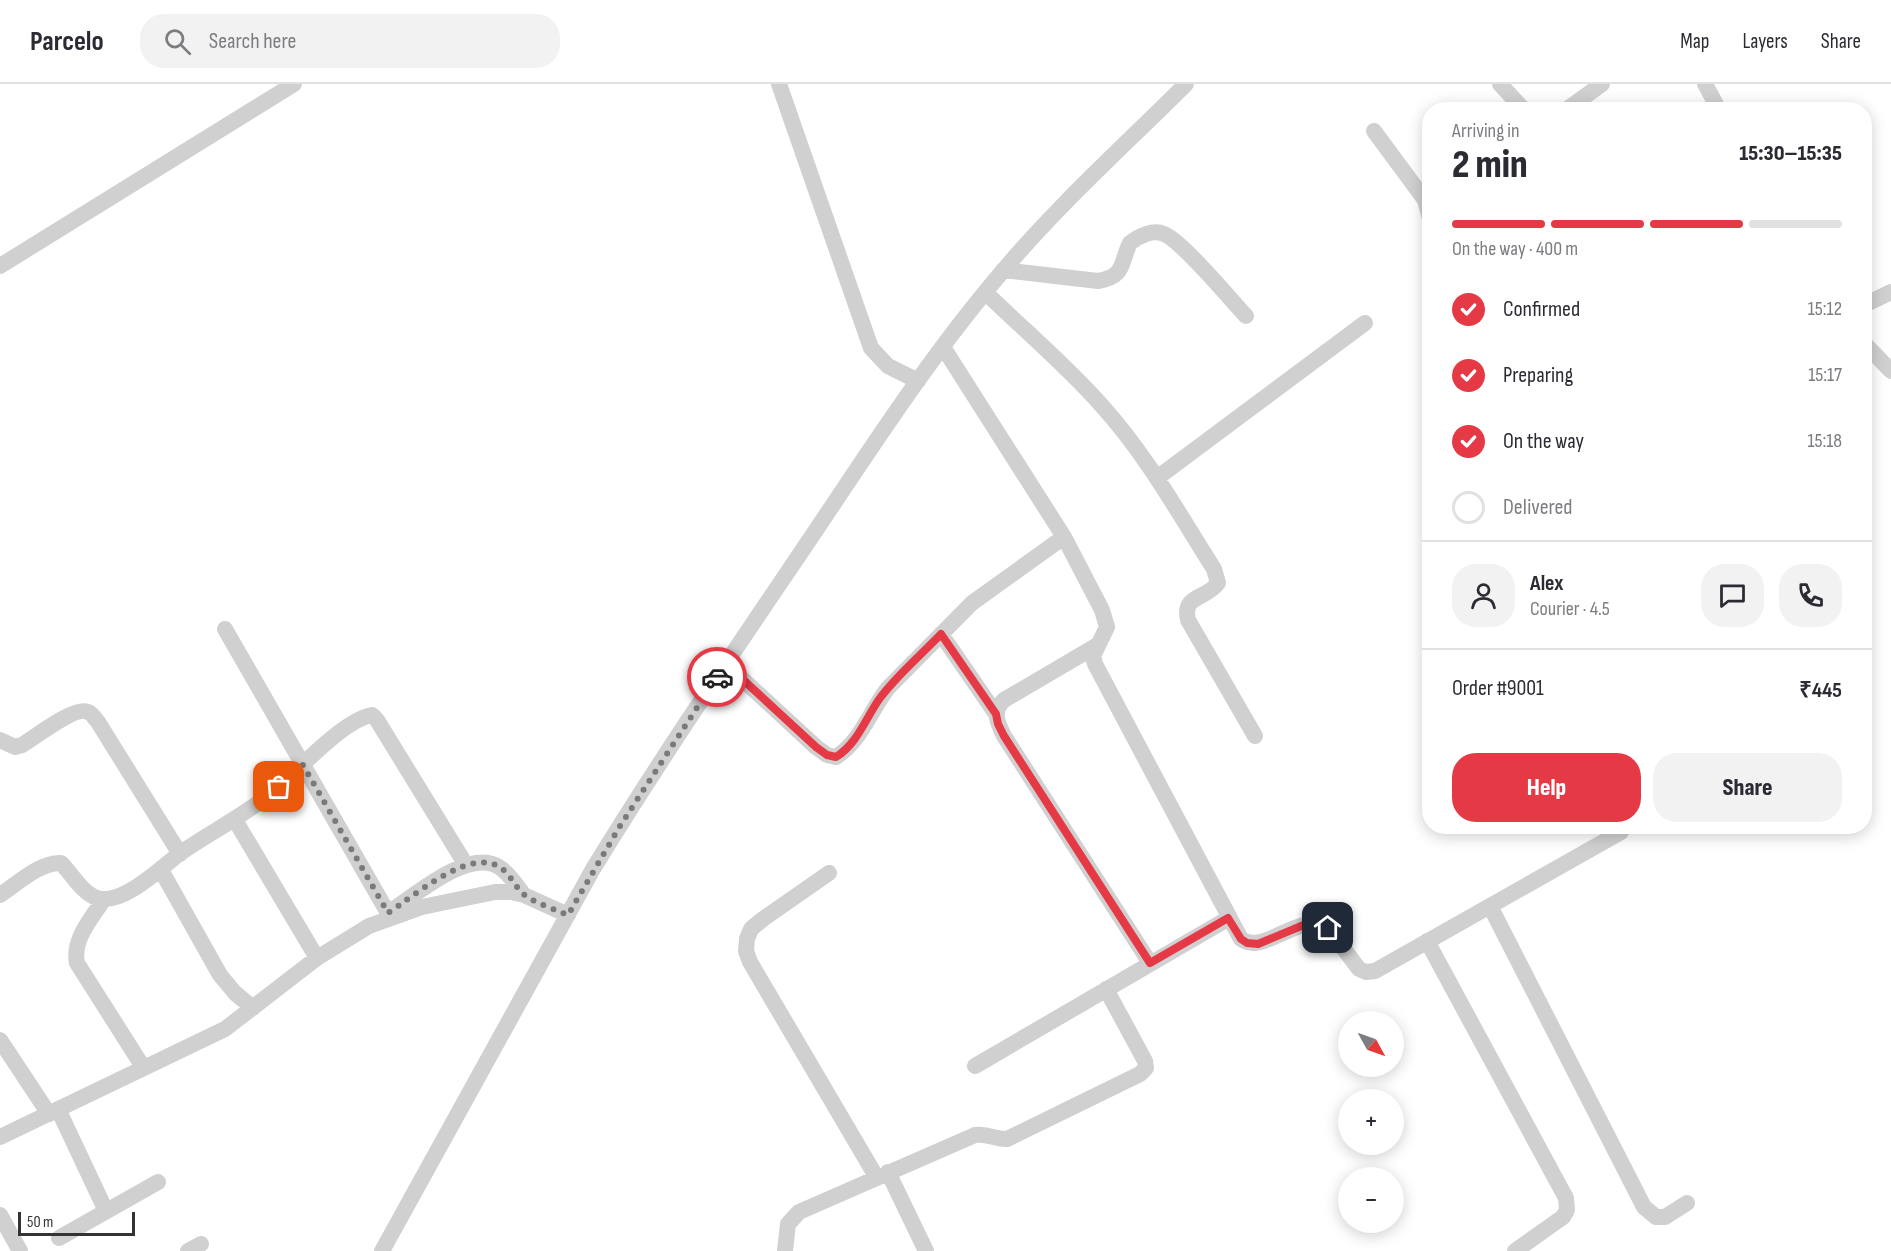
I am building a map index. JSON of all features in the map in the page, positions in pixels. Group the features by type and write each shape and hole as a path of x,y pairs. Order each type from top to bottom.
{"street":[{"path":"0,266 294,84"},
{"path":"779,84 872,348 888,366 918,381"},
{"path":"382,1251 568,915 620,826 726,664 918,381 1003,270 1045,224 1186,84"},
{"path":"1500,84 1517,102"},
{"path":"1705,84 1715,102"},
{"path":"1576,102 1596,86"},
{"path":"1374,131 1422,194"},
{"path":"1003,270 1098,281 1106,279 1121,269 1130,243 1135,238 1163,233 1178,243 1246,316"},
{"path":"985,292 1098,401 1157,478 1217,577 1218,583 1215,588 1188,604 1186,610 1188,620 1255,736"},
{"path":"1872,301 1891,292"},
{"path":"1157,478 1365,323"},
{"path":"943,346 1064,537 1105,618 1107,627 1093,656 1102,680 1241,939 1247,943 1258,944 1306,924 1313,922 1322,924 1328,928 1354,964 1366,972 1375,971 1617,834"},
{"path":"1872,351 1891,371"},
{"path":"726,664 816,747 827,755 836,757 854,742 888,688 972,603 1064,537"},
{"path":"225,629 388,913"},
{"path":"941,634 996,714 1004,736 1150,963"},
{"path":"996,714 998,706 1004,700 1096,646"},
{"path":"0,740 15,747 22,745 70,714 81,710 89,712 98,722 180,854"},
{"path":"0,895 55,862 61,863 86,891 95,897 113,898 140,885 180,854 264,799 340,732 354,722 372,715 465,865"},
{"path":"235,820 317,958"},
{"path":"0,1137 225,1029 317,958 450,872 465,865 478,862 499,866 524,895"},
{"path":"160,870 220,975 235,993 253,1008"},
{"path":"829,873 752,929 747,939 746,951 750,962 883,1175 926,1251"},
{"path":"369,926 422,907 480,894 511,892 524,895 568,915"},
{"path":"104,899 81,934 75,954 77,963 143,1067"},
{"path":"1490,906 1644,1207 1656,1217 1665,1216 1688,1203"},
{"path":"975,1066 1228,918"},
{"path":"1427,941 1566,1198 1567,1210 1563,1217 1515,1251"},
{"path":"785,1251 788,1224 793,1217 810,1207 975,1135 984,1133 1000,1140 1007,1139 1140,1074 1146,1068 1145,1061 1106,989"},
{"path":"0,1040 53,1112 106,1211"},
{"path":"60,1238 158,1182"},
{"path":"0,1215 20,1251"}],"way so far":[{"path":"279,787 303,765 388,913 450,872 478,862 499,866 524,895 568,915 620,826 717,677"}],"route":[{"path":"717,677 726,664 816,747 827,755 836,757 845,752 854,742 888,688 941,634 996,714 1004,736 1150,963 1228,918 1241,939 1247,943 1258,944 1313,922 1328,928"}]}
